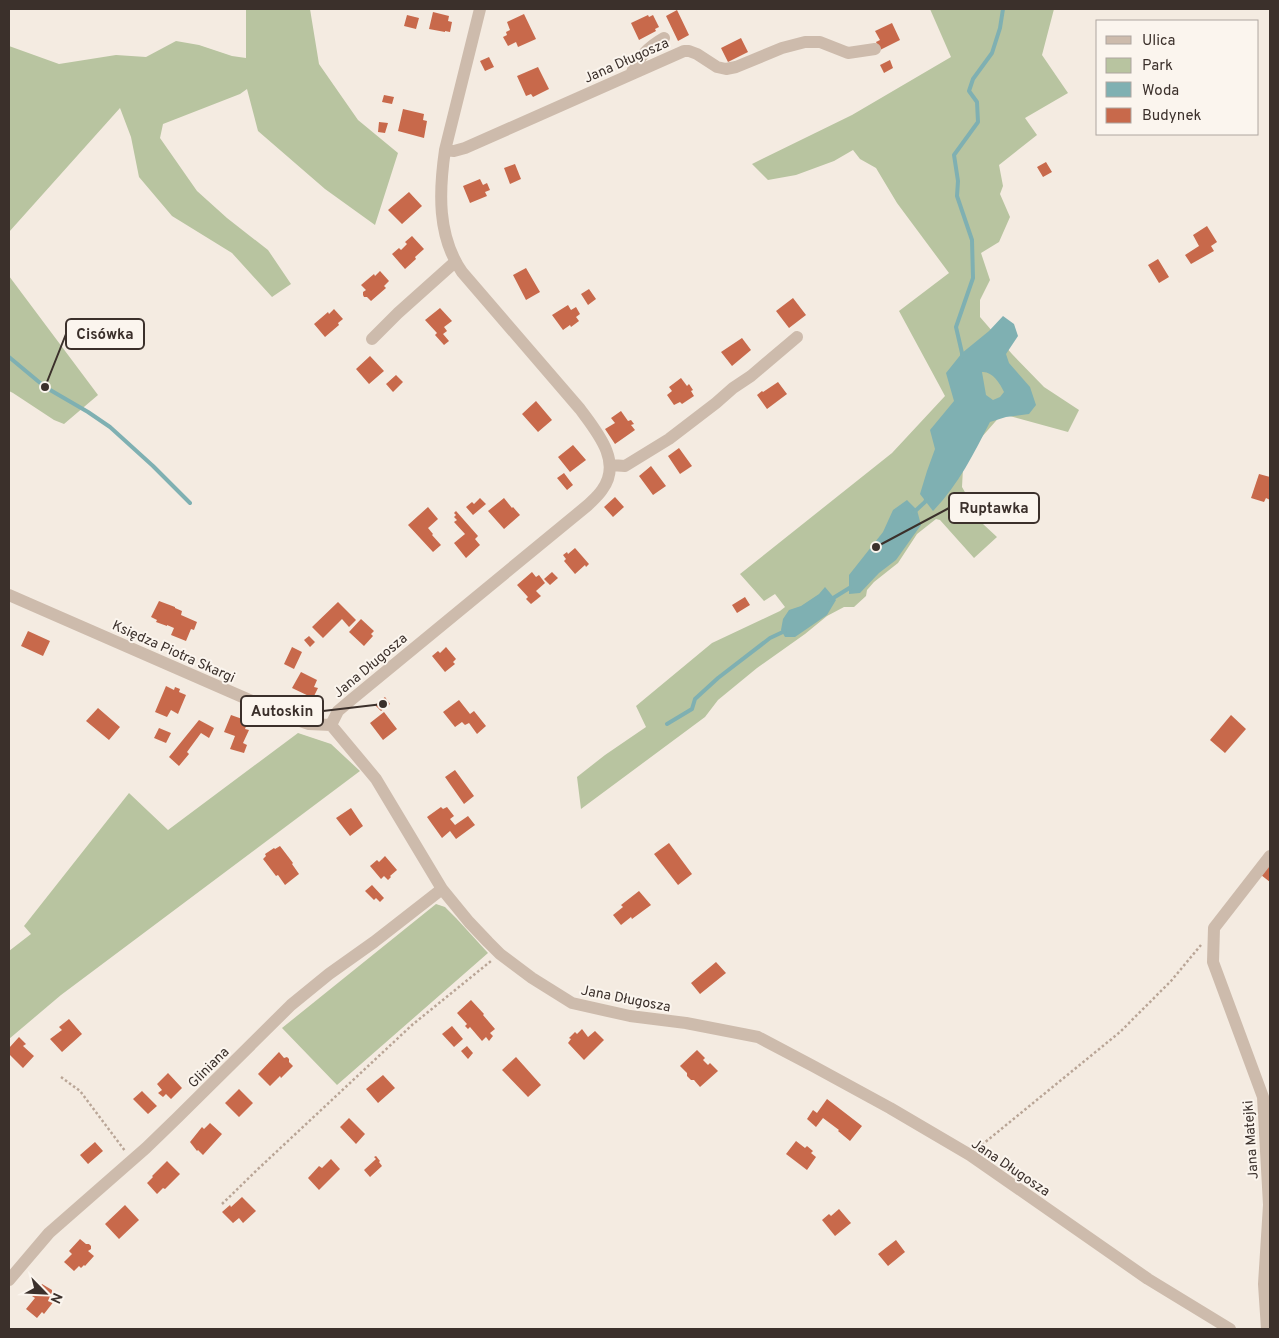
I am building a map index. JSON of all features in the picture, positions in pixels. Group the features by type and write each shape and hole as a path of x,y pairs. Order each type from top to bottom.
{"street":[{"path":"480,9 445,150 442,174 441,208 451,254 469,280 584,416 604,444 610,458 610,465 625,466 669,439 751,376 797,337"},
{"path":"631,74 650,46 664,38"},
{"name":"Jana Długosza","path":"445,150 454,151 465,148 684,51 697,54 717,67 726,69 736,67 782,48 805,42 820,42 848,53 875,49"},
{"path":"372,339 455,262"},
{"name":"Jana Długosza","path":"610,465 610,474 607,482 588,505 338,711 331,725 376,780 442,889 469,922 500,954 532,978 572,1003 630,1016 686,1023 758,1037 890,1108 970,1155 1148,1279 1230,1329"},
{"name":"Księdza Piotra Skargi","path":"9,595 286,716 309,724 331,725"},
{"path":"1214,928 1270,856"},
{"name":"Gliniana","path":"9,1280 49,1233 178,1117 291,1004 442,889"},
{"name":"Jana Matejki","path":"1214,928 1214,962 1263,1096 1269,1205 1264,1284 1267,1329"}],"path":[{"path":"970,1155 1120,1032 1171,981 1214,928"},
{"path":"222,1204 412,1025 500,954"},
{"path":"61,1077 80,1091 132,1160"}],"green space":[{"path":"246,9 310,9 319,64 358,120 398,153 375,225 325,189 258,131 247,89 240,94 163,124 160,138 197,191 227,218 268,250 291,284 272,297 232,253 172,216 139,177 131,137 120,108 9,232 9,46 59,64 116,55 146,57 176,41 199,45 232,56 246,58"},
{"path":"930,9 1054,9 1042,55 1068,93 1025,118 1037,135 999,165 1003,186 1000,194 1010,217 999,242 981,253 990,280 980,300 980,317 1044,387 1079,410 1068,432 1002,414 973,447 963,468 962,487 983,524 997,537 974,558 940,520 936,519 917,534 898,563 874,582 867,590 866,596 854,607 844,607 827,616 757,668 718,700 705,717 581,809 577,777 646,727 636,706 712,643 785,607 775,594 764,601 740,574 892,453 945,396 899,311 949,273 897,203 876,168 860,159 853,150 834,161 796,175 768,180 752,164 852,115 951,57"},
{"path":"9,276 98,395 64,424 54,420 9,391"},
{"path":"298,733 331,744 360,771 61,995 9,1039 9,951 31,934 24,926 129,793 168,830"},
{"path":"436,904 445,907 488,953 337,1085 282,1028"}],"water":[{"path":"1003,316 1014,324 1018,336 1006,354 1009,363 1030,387 1036,405 1029,414 1006,417 990,422 958,480 933,511 920,494 935,449 930,430 954,401 946,373 962,353 989,331","holes":["982,372 986,372 995,378 1004,392 1000,397 993,400 986,395"]},
{"path":"907,500 917,510 921,525 896,560 879,573 860,593 849,594 849,575 883,532 893,510"},
{"path":"825,587 836,600 827,615 795,637 785,637 781,630 783,619 789,610 801,606 819,594"}],"building":[{"path":"677,10 689,35 678,41 666,16"},
{"path":"433,12 449,16 448,21 452,22 450,32 429,29"},
{"path":"524,14 536,39 518,47 516,42 508,46 503,37 510,30 507,22"},
{"path":"407,15 419,18 416,29 404,26"},
{"path":"648,15 649,17 653,15 659,27 655,29 656,31 639,40 631,23"},
{"path":"892,23 900,40 880,50 876,42 880,40 875,31"},
{"path":"741,38 748,52 728,62 721,48"},
{"path":"489,57 494,67 485,71 480,61"},
{"path":"890,60 893,68 884,73 880,65"},
{"path":"538,67 549,89 533,97 531,94 526,96 517,76"},
{"path":"384,95 394,97 392,104 382,102"},
{"path":"403,109 424,114 423,120 427,121 424,138 398,131"},
{"path":"379,122 388,123 385,133 378,132"},
{"path":"1046,162 1052,172 1043,177 1037,167"},
{"path":"515,164 521,179 510,184 504,168"},
{"path":"480,179 483,185 487,183 490,190 485,192 487,196 470,203 463,186"},
{"path":"409,192 422,206 402,224 388,210"},
{"path":"1207,226 1217,242 1211,246 1214,251 1191,264 1185,255 1199,246 1193,235"},
{"path":"412,236 424,249 405,269 392,254 399,248 401,250 407,244 405,242"},
{"path":"1158,259 1169,277 1159,283 1148,265"},
{"path":"526,268 540,292 526,300 513,275"},
{"path":"380,271 389,281 384,286 386,288 371,301 364,297 363,292 366,290 361,285"},
{"path":"589,289 596,299 588,305 581,294"},
{"path":"793,298 806,315 789,328 776,311"},
{"path":"568,305 571,310 576,307 580,314 576,317 579,321 563,330 552,315"},
{"path":"440,308 452,321 444,327 447,331 443,334 449,341 444,345 435,335 437,333 425,320"},
{"path":"334,309 343,319 325,337 314,324"},
{"path":"742,338 751,350 732,366 721,352"},
{"path":"370,356 384,371 369,384 356,369"},
{"path":"396,375 403,382 393,392 386,384"},
{"path":"681,378 687,386 689,384 694,396 682,404 680,402 674,405 667,395 672,391 669,387"},
{"path":"778,382 787,394 767,409 757,395"},
{"path":"536,401 552,420 538,432 522,414"},
{"path":"621,411 628,421 631,420 634,424 631,425 635,430 615,444 605,429 615,423 611,418"},
{"path":"573,445 586,460 570,472 558,457"},
{"path":"679,448 692,466 680,474 668,456"},
{"path":"651,466 666,486 653,495 639,476"},
{"path":"564,473 573,485 567,490 557,478"},
{"path":"1259,474 1270,477 1270,500 1266,498 1264,502 1251,498"},
{"path":"615,497 624,507 613,517 604,507"},
{"path":"480,498 486,504 473,515 466,507 472,502 474,504"},
{"path":"504,498 520,515 504,529 488,511"},
{"path":"428,507 438,519 428,528 441,545 433,552 408,525"},
{"path":"456,511 478,536 475,539 480,545 466,558 454,543 465,534 454,522 457,520 454,517"},
{"path":"575,548 589,564 586,567 585,565 575,574 564,561 566,559 563,555 567,552 568,554"},
{"path":"532,572 536,577 539,575 545,583 536,591 541,596 531,604 526,599 528,597 517,585"},
{"path":"552,572 558,578 550,585 544,579"},
{"path":"745,597 750,605 737,613 732,605"},
{"path":"159,601 175,607 182,611 181,615 197,622 194,630 191,629 186,641 171,635 174,628 156,622 157,620 151,617"},
{"path":"338,602 356,620 349,627 342,619 323,638 312,627"},
{"path":"361,619 374,631 371,634 373,636 364,646 349,632"},
{"path":"28,631 50,641 43,656 21,646"},
{"path":"309,636 315,642 310,647 304,640"},
{"path":"292,647 302,652 294,669 284,664"},
{"path":"446,647 456,659 453,662 455,664 445,672 432,656 438,651 440,653"},
{"path":"301,672 317,680 314,687 318,688 313,698 292,688"},
{"path":"166,686 174,690 175,687 180,689 179,692 186,695 178,714 171,710 167,717 155,712"},
{"path":"385,697 390,704 381,711 375,705"},
{"path":"459,700 470,714 474,711 486,726 477,734 469,723 465,725 462,722 455,727 443,712"},
{"path":"98,708 120,727 109,740 86,721"},
{"path":"384,712 397,729 383,740 370,723"},
{"path":"231,715 248,721 245,729 249,730 243,743 247,745 244,753 230,749 235,736 224,732"},
{"path":"1231,715 1246,729 1225,753 1210,740"},
{"path":"199,720 214,728 209,738 201,733 187,752 189,754 179,766 169,757"},
{"path":"159,728 171,733 166,743 154,738"},
{"path":"455,770 474,796 464,804 445,777"},
{"path":"441,807 443,809 447,807 454,816 450,819 455,825 468,816 475,825 456,839 450,831 442,838 427,817"},
{"path":"351,808 363,826 350,836 336,818"},
{"path":"669,843 692,874 678,885 654,854"},
{"path":"280,846 299,874 285,885 263,859 266,856 265,854"},
{"path":"385,856 397,870 388,880 384,876 381,879 370,866 377,860 379,862"},
{"path":"1270,863 1270,882 1261,875"},
{"path":"372,885 384,898 380,902 376,898 374,900 365,891"},
{"path":"639,891 651,905 621,925 613,915 623,907 621,905"},
{"path":"716,962 726,973 700,994 691,983"},
{"path":"471,1000 495,1029 490,1033 493,1036 489,1041 486,1037 482,1041 470,1027 468,1029 465,1026 467,1024 457,1013"},
{"path":"69,1019 82,1034 62,1052 50,1039 62,1030 59,1027"},
{"path":"452,1026 463,1039 454,1047 442,1034"},
{"path":"582,1029 588,1037 595,1031 604,1040 584,1060 568,1043 571,1039 569,1038 575,1032 577,1034"},
{"path":"19,1037 26,1044 23,1046 34,1056 23,1068 9,1054 9,1048"},
{"path":"467,1046 473,1053 468,1059 461,1051"},
{"path":"697,1050 705,1058 703,1060 708,1065 710,1063 718,1071 700,1087 687,1076 687,1073 680,1066"},
{"path":"279,1052 284,1058 287,1057 289,1059 293,1066 270,1086 258,1074"},
{"path":"516,1057 541,1085 528,1097 502,1070"},
{"path":"168,1073 182,1088 171,1099 166,1094 163,1097 158,1093 162,1090 157,1084"},
{"path":"383,1075 395,1088 378,1103 366,1089"},
{"path":"239,1089 253,1103 239,1117 225,1103"},
{"path":"142,1091 157,1106 148,1114 133,1099"},
{"path":"827,1099 862,1126 850,1141 823,1118 816,1127 807,1119 813,1110 817,1113"},
{"path":"349,1118 365,1134 356,1144 340,1127"},
{"path":"210,1123 222,1134 203,1155 190,1142 202,1127 204,1129"},
{"path":"796,1141 805,1148 807,1146 816,1157 807,1170 786,1154"},
{"path":"95,1142 103,1151 88,1164 80,1155"},
{"path":"376,1156 382,1166 370,1177 364,1170 376,1159 374,1157"},
{"path":"331,1159 340,1169 319,1190 308,1178 319,1166 322,1168"},
{"path":"167,1161 180,1174 157,1194 147,1183"},
{"path":"242,1197 256,1211 243,1223 239,1218 233,1223 222,1212"},
{"path":"125,1205 139,1220 119,1239 105,1224"},
{"path":"839,1209 851,1223 835,1236 822,1220 829,1214 831,1216"},
{"path":"80,1239 91,1246 91,1249 88,1251 94,1256 85,1266 81,1268 79,1266 74,1271 64,1262 72,1254 69,1251"},
{"path":"896,1240 905,1252 888,1266 878,1254"},
{"path":"42,1284 58,1296 44,1314 42,1312 37,1318 26,1309 35,1298 32,1296"}],"waterway":[{"path":"962,357 956,327 973,278 972,240 957,196 958,181 954,155 978,122 977,102 969,91 973,79 992,53 1000,28 1003,9"},
{"path":"9,357 45,387 110,427 190,503"},
{"path":"913,513 927,498"},
{"path":"830,600 851,587"},
{"path":"667,724 692,709 695,699 718,678 770,638 785,631"}],"place":[{"name":"Cisówka","path":"45,387"},
{"name":"Ruptawka","path":"876,547"},
{"name":"Autoskin","path":"383,704"}]}
